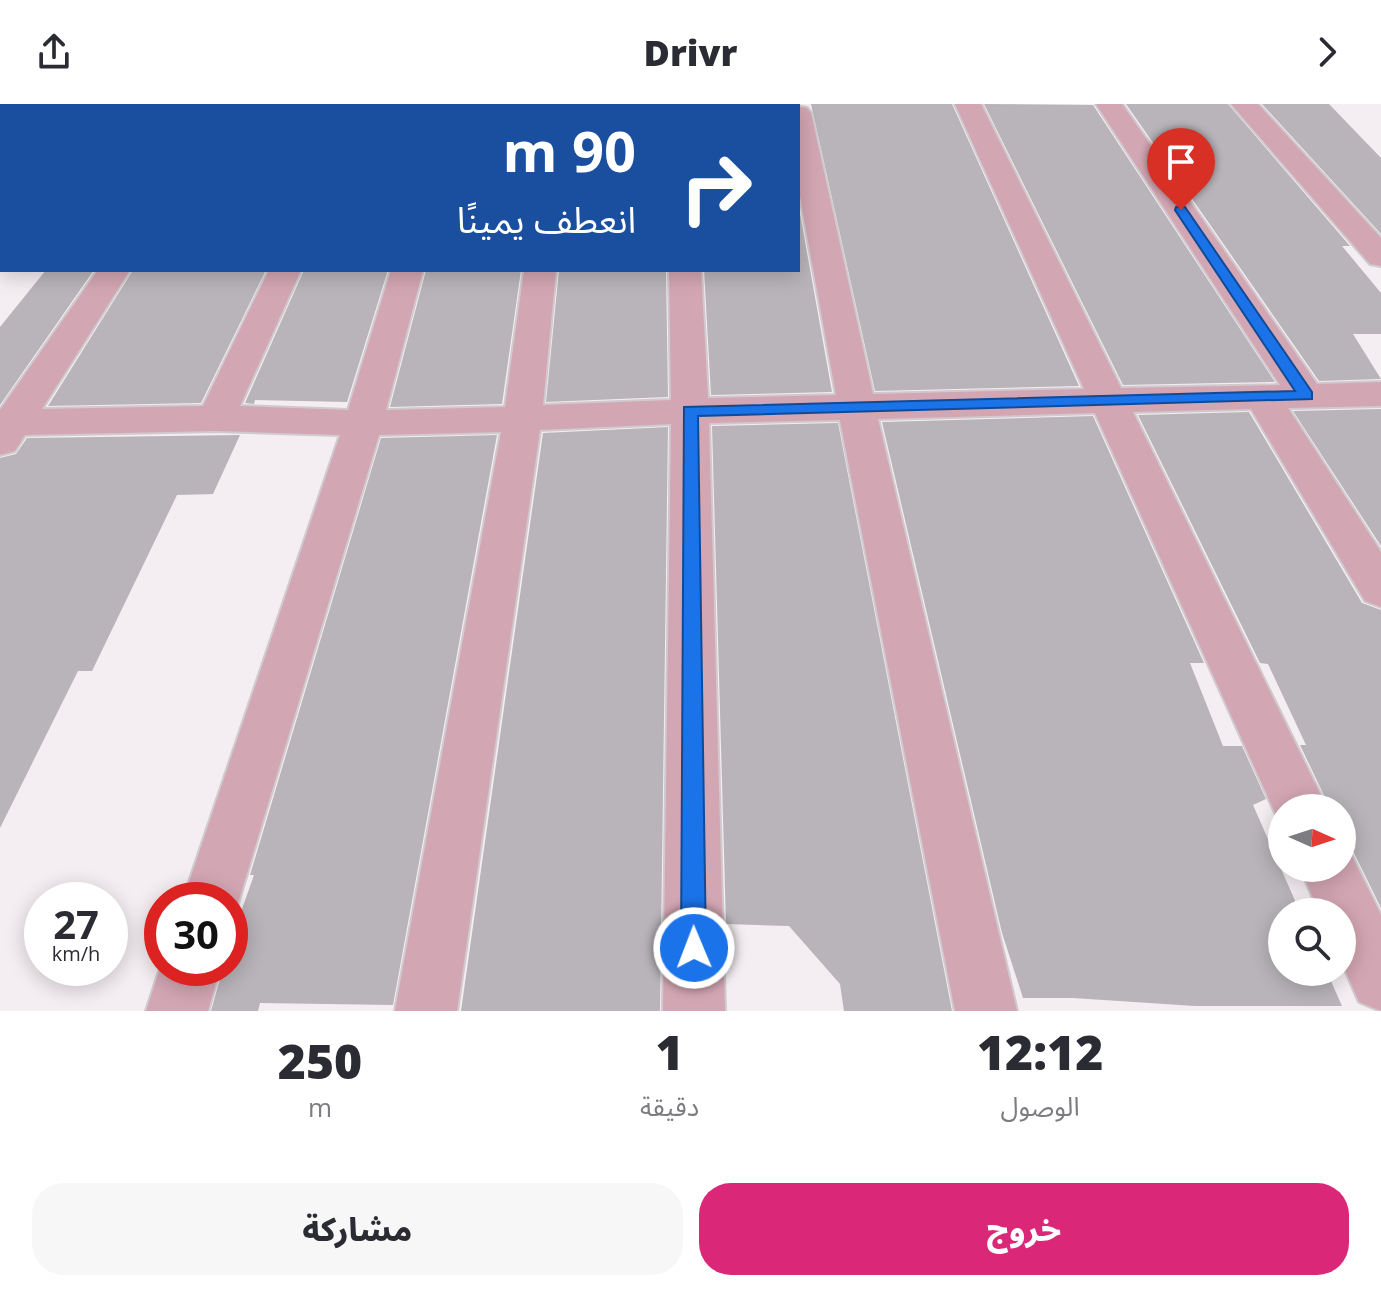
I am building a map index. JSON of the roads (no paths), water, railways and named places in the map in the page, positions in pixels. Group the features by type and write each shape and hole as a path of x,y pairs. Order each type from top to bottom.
{"street":[{"path":"968,104 1293,794"},
{"path":"1109,104 1306,395"},
{"path":"1244,104 1381,257"},
{"path":"800,123 857,408 986,1011"},
{"path":"5,430 113,272"},
{"path":"216,418 284,272"},
{"path":"218,882 363,423 406,272"},
{"path":"426,1011 523,418 540,272"},
{"path":"685,272 690,411 694,1011"},
{"path":"5,430 216,418 363,423 690,411 1381,394"},
{"path":"1261,395 1381,589"},
{"path":"1335,882 1381,980"},
{"path":"177,1011 185,986"}]}
